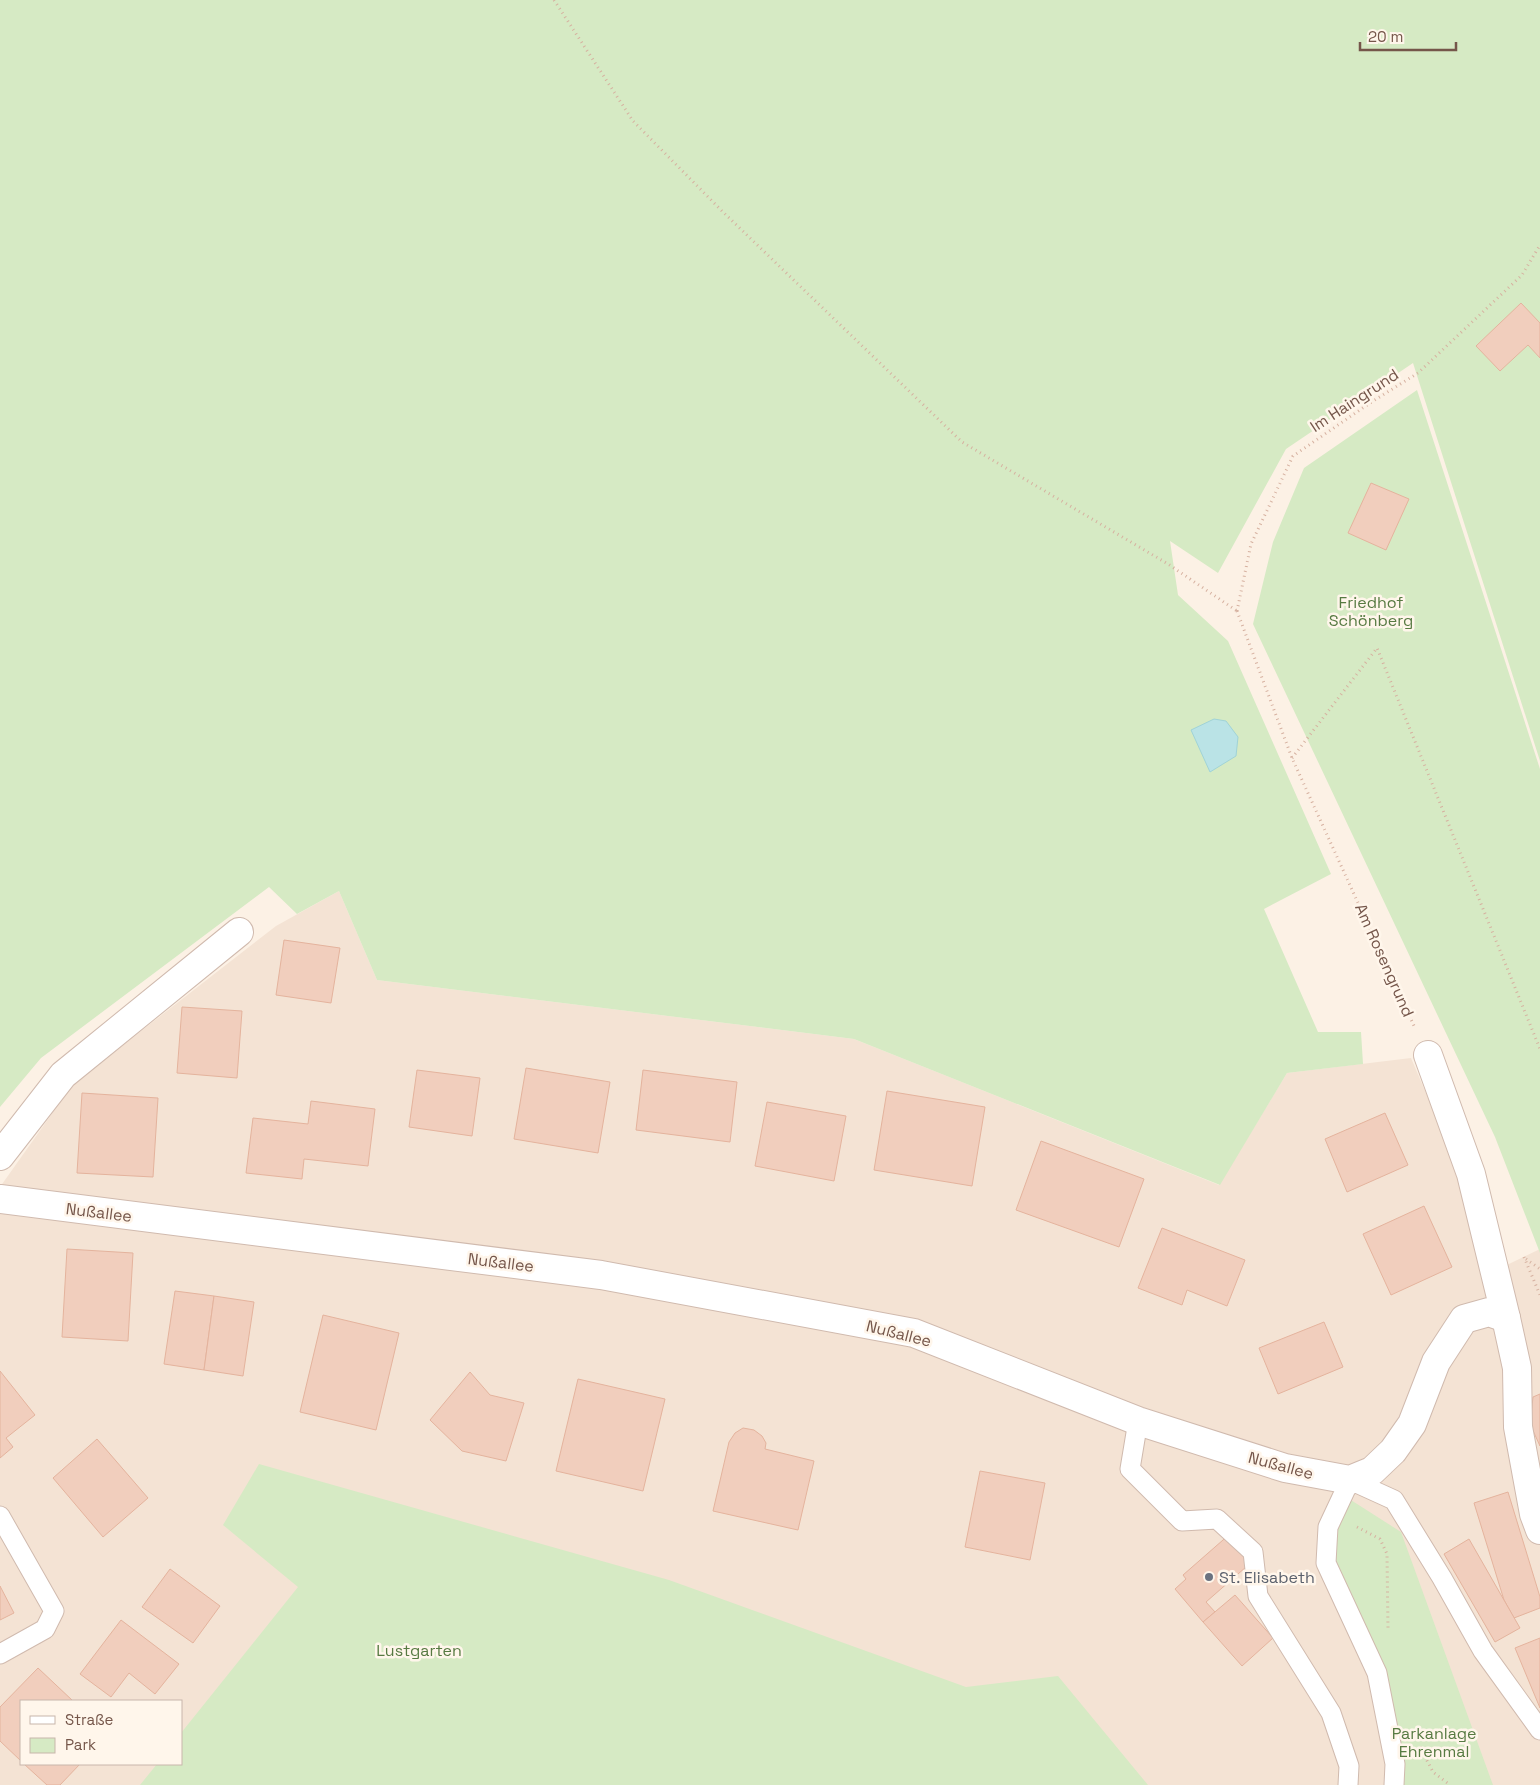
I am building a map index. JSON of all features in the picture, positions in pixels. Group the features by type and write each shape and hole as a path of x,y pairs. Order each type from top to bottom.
{"street":[{"path":"0,1156 63,1074 239,932"},
{"path":"1428,1055 1471,1174 1506,1318 1517,1368 1518,1427 1534,1514 1540,1530"},
{"name":"Nußallee","path":"0,1199 601,1275 914,1333 1138,1421 1285,1468 1350,1480"},
{"path":"1350,1480 1372,1471 1398,1444 1412,1424 1436,1362 1464,1319 1489,1312 1506,1318"}],"lane":[{"path":"1138,1421 1130,1469 1182,1520 1217,1519 1253,1552 1258,1596 1331,1713 1349,1766 1348,1785"},
{"path":"1394,1785 1395,1764 1377,1672 1326,1562 1328,1527 1350,1480 1394,1500 1442,1578 1483,1651 1540,1730"},
{"path":"0,1516 54,1611 46,1629 0,1654"}],"path":[{"path":"554,0 634,121 723,212 962,442 1168,564 1237,611"},
{"name":"Im Haingrund","path":"1237,611 1251,544 1293,456 1370,403 1418,373 1522,275 1540,245"},
{"name":"Am Rosengrund","path":"1237,611 1292,758 1428,1055"},
{"path":"1292,758 1377,648 1540,1049"},
{"path":"1334,1514 1380,1539 1387,1554 1387,1618 1390,1637"},
{"path":"1417,1741 1433,1772 1450,1785"}],"shaded area":[{"path":"339,891 377,980 854,1039 1219,1185 1287,1073 1411,1058 1467,1189 1486,1275 1540,1249 1540,1785 0,1785 0,1187 73,1084 276,926"}],"green space":[{"path":"0,0 1540,0 1540,761 1413,363 1286,449 1218,573 1170,541 1178,595 1228,641 1331,874 1264,909 1318,1032 1361,1032 1363,1064 1287,1073 1220,1185 854,1039 377,980 339,891 297,914 269,887 41,1058 0,1107"},
{"name":"Friedhof Schönberg","path":"1417,390 1540,769 1540,1253 1495,1137 1253,624 1273,542 1304,468"},
{"name":"Lustgarten","path":"259,1464 669,1580 966,1687 1058,1676 1148,1785 140,1785 156,1765 182,1765 182,1732 298,1587 223,1525"},
{"name":"Parkanlage Ehrenmal","path":"1343,1495 1401,1532 1493,1785 1394,1785 1377,1673 1326,1563"}],"water":[{"path":"1214,719 1226,721 1238,737 1236,756 1210,772 1191,730"}],"building":[{"path":"1521,303 1540,323 1540,358 1528,345 1500,371 1476,346"},
{"path":"1371,483 1409,499 1386,550 1348,533"},
{"path":"284,940 340,948 331,1003 276,995"},
{"path":"182,1007 242,1011 237,1078 177,1073"},
{"path":"526,1068 610,1082 598,1153 514,1139"},
{"path":"417,1070 480,1078 472,1136 409,1127"},
{"path":"643,1070 737,1082 730,1142 636,1130"},
{"path":"887,1091 985,1107 972,1186 874,1170"},
{"path":"82,1093 158,1098 153,1177 77,1173"},
{"path":"311,1101 375,1109 368,1166 304,1159 302,1179 246,1173 253,1118 308,1124"},
{"path":"767,1102 846,1116 834,1181 755,1166"},
{"path":"1385,1113 1408,1165 1347,1192 1325,1139"},
{"path":"1041,1141 1144,1179 1119,1247 1016,1210"},
{"path":"1424,1206 1452,1267 1391,1295 1363,1234"},
{"path":"1162,1228 1245,1260 1227,1306 1187,1290 1182,1305 1138,1288"},
{"path":"67,1249 133,1253 128,1341 62,1337"},
{"path":"175,1291 214,1296 204,1370 164,1364"},
{"path":"214,1296 254,1302 243,1376 204,1370"},
{"path":"323,1315 399,1333 376,1430 300,1412"},
{"path":"1324,1322 1343,1367 1278,1394 1259,1348"},
{"path":"0,1371 35,1415 6,1438 13,1447 0,1458"},
{"path":"470,1372 490,1395 524,1403 506,1461 462,1451 430,1420"},
{"path":"578,1379 665,1399 643,1491 556,1471"},
{"path":"1540,1394 1540,1446 1530,1424 1533,1397"},
{"path":"743,1428 754,1430 762,1436 766,1443 765,1449 814,1461 798,1530 713,1511 729,1442 735,1433"},
{"path":"97,1439 148,1498 103,1537 53,1478"},
{"path":"980,1471 1045,1483 1030,1560 965,1547"},
{"path":"1508,1492 1540,1597 1540,1608 1514,1618 1504,1600 1474,1503"},
{"name":"St. Elisabeth","path":"1231,1533 1254,1560 1206,1602 1215,1612 1203,1622 1175,1589 1186,1579 1183,1575"},
{"path":"1469,1539 1520,1628 1495,1642 1444,1554"},
{"path":"170,1569 220,1606 193,1643 142,1607"},
{"path":"0,1586 14,1613 0,1620"},
{"path":"1235,1595 1273,1638 1242,1666 1203,1622"},
{"path":"121,1620 179,1664 155,1694 129,1673 111,1697 80,1674"},
{"path":"1540,1638 1540,1708 1515,1648"},
{"path":"38,1668 72,1700 20,1700 20,1760 0,1741 0,1707"},
{"path":"25,1765 79,1765 60,1785 47,1785"}],"place":[{"name":"St. Elisabeth","path":"1209,1577"}]}
